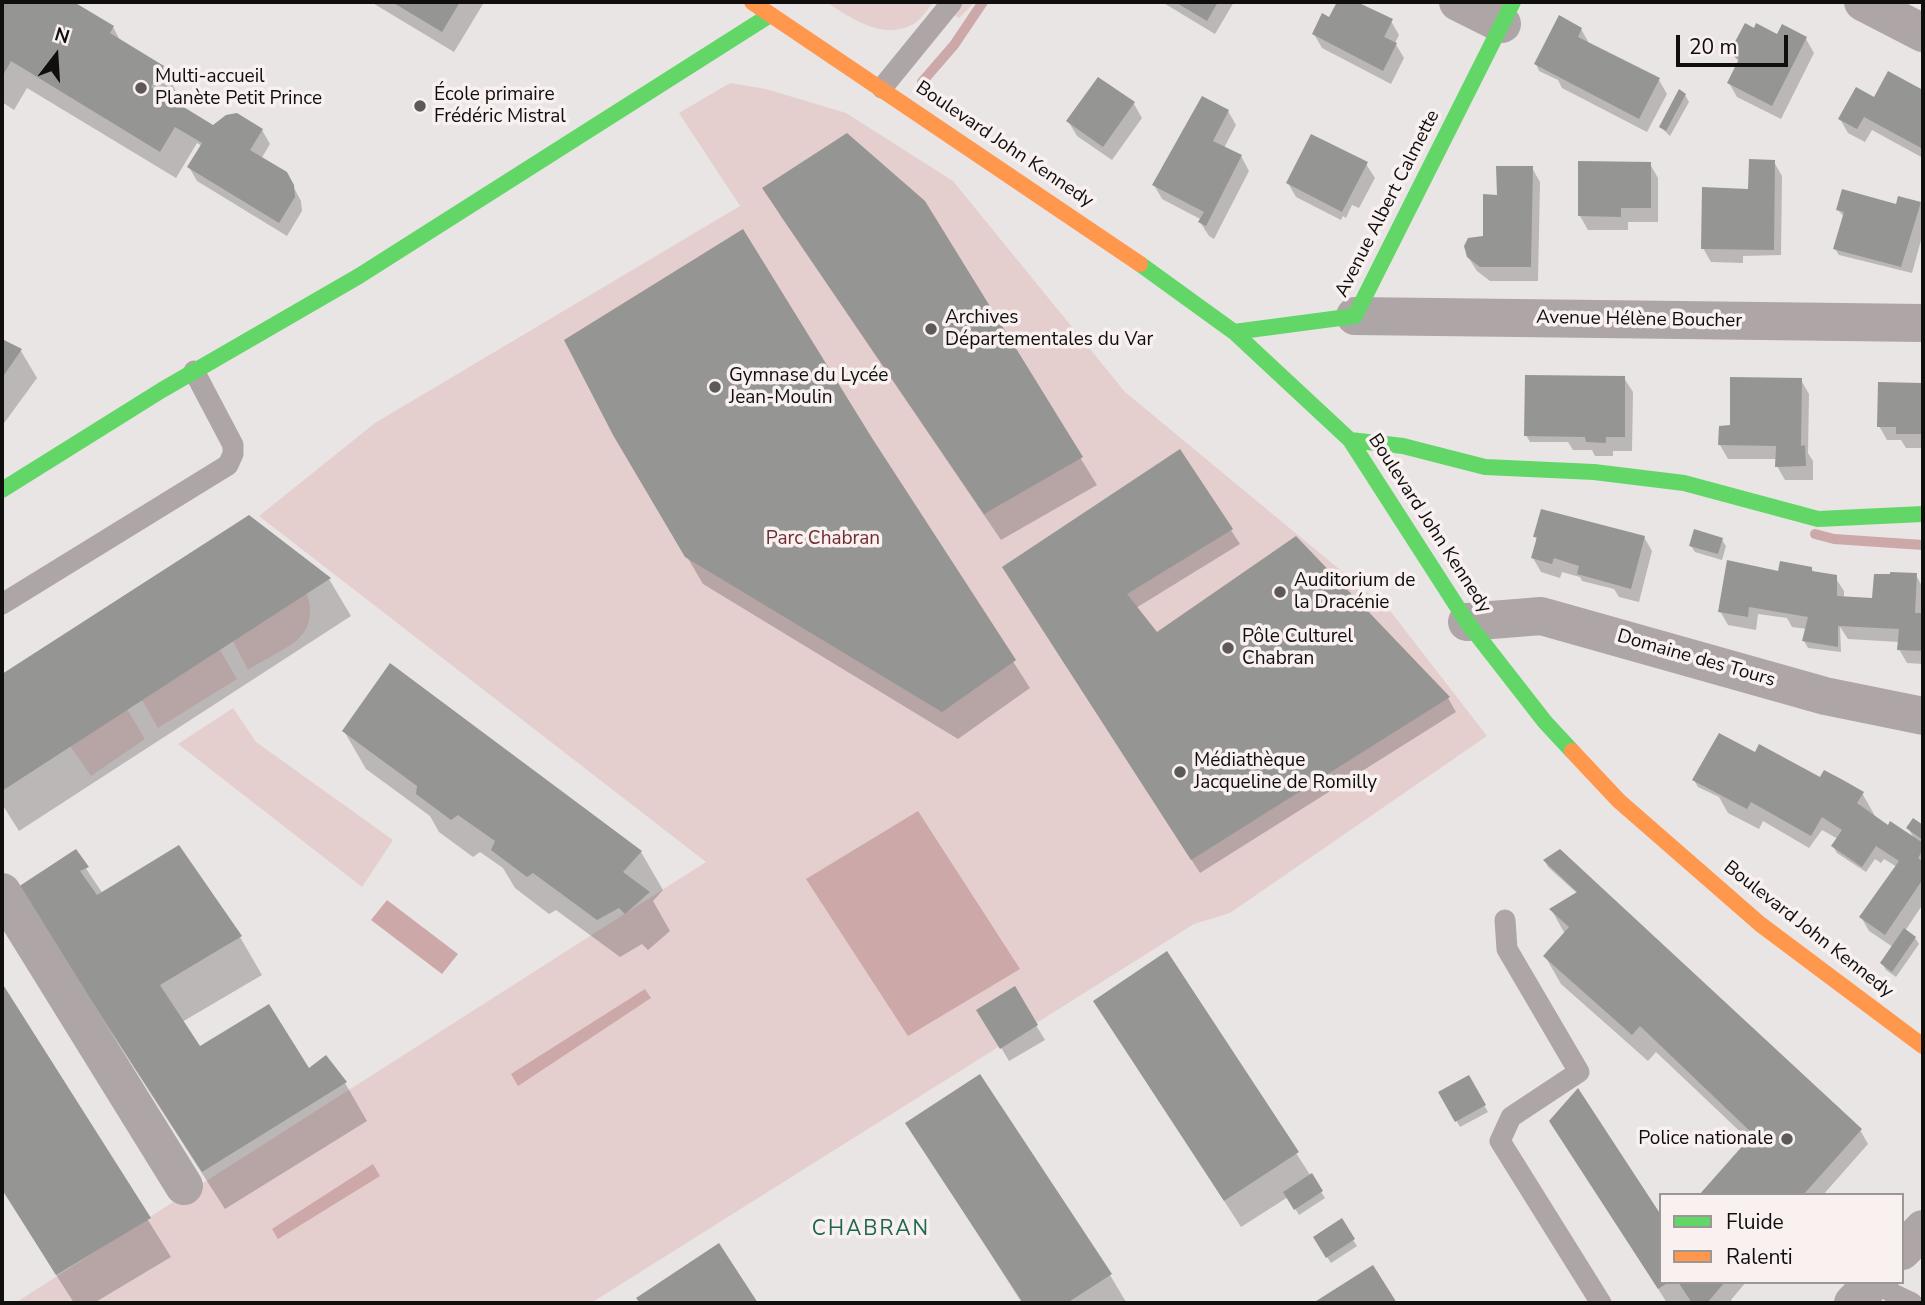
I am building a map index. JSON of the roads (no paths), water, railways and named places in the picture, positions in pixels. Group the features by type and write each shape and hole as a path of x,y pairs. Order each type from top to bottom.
{"street":[{"name":"Boulevard John Kennedy","path":"752,2 1099,236 1234,332 1350,440 1467,622 1545,722 1619,801 1760,924 1923,1046"},
{"path":"1458,2 1507,13"},
{"path":"1863,2 1923,33"},
{"name":"Avenue Albert Calmette","path":"1234,332 1355,316 1507,13"},
{"path":"2,490 194,372 359,276 742,30 770,15"},
{"name":"Avenue Hélène Boucher","path":"1355,316 1923,323"},
{"path":"1350,440 1403,446 1485,467 1594,472 1684,483 1818,519 1923,514"},
{"name":"Domaine des Tours","path":"1467,622 1541,616 1825,696 1923,716"},
{"path":"2,892 184,1186"},
{"path":"1904,1249 1923,1229"},
{"path":"1853,1303 1871,1284"}],"lane":[{"path":"882,88 952,2"},
{"path":"2,604 228,465 233,454 233,445 194,372"},
{"path":"1505,920 1507,949 1579,1072 1511,1117 1500,1141 1601,1303"},
{"path":"1884,1284 1893,1294 1912,1303"}],"waterway":[{"path":"922,82 954,45 983,2"},
{"path":"1815,534 1834,539 1923,545"}],"place":[{"name":"Multi-accueil Planète Petit Prince","path":"141,88"},
{"name":"École primaire Frédéric Mistral","path":"420,106"},
{"name":"Archives Départementales du Var","path":"931,329"},
{"name":"Gymnase du Lycée Jean-Moulin","path":"715,387"},
{"name":"Auditorium de la Dracénie","path":"1280,592"},
{"name":"Pôle Culturel Chabran","path":"1228,648"},
{"name":"Médiathèque Jacqueline de Romilly","path":"1180,772"},
{"name":"Police nationale","path":"1787,1139"}],"district":[{"name":"CHABRAN","path":"871,1230"}],"park label":[{"name":"Parc Chabran","path":"823,539"}]}
